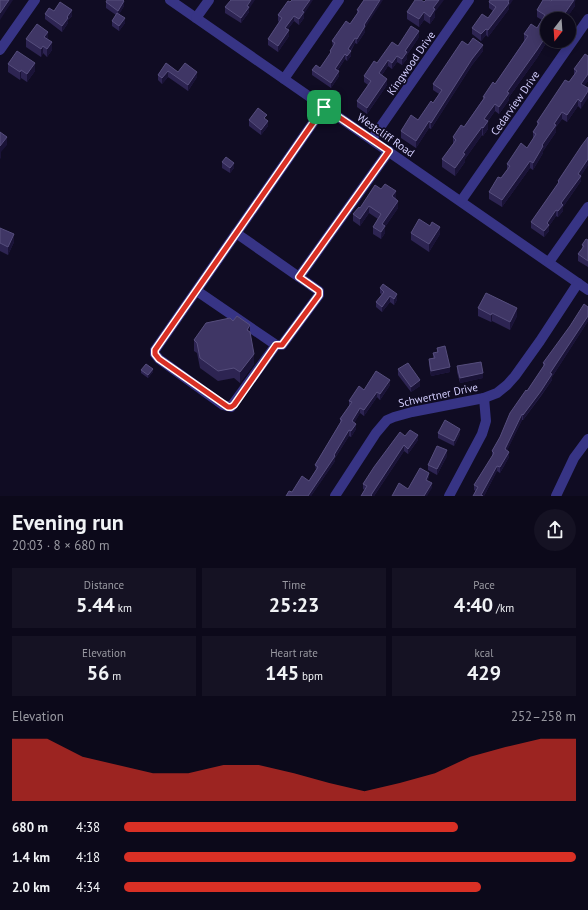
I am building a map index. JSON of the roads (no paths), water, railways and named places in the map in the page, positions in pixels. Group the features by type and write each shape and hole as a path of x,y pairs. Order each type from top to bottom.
{"street":[{"path":"0,50 35,0"},
{"name":"Westcliff Road","path":"170,0 588,290"},
{"path":"196,18 208,0"},
{"path":"284,79 339,0"},
{"name":"Kingwood Drive","path":"372,139 469,0"},
{"name":"Cedarview Drive","path":"461,201 588,19"},
{"path":"276,345 234,405 231,407 223,405 159,359 155,354 155,350 324,107"},
{"path":"299,277 389,151"},
{"path":"549,262 588,207"},
{"path":"197,291 276,345 282,345 319,295 319,291 236,233"},
{"name":"Schwertner Drive","path":"335,496 376,433 387,420 412,412 484,398 497,393 515,376 578,283"},
{"path":"449,496 482,434 486,421 484,398"},
{"path":"556,496 574,458 588,439"}]}
